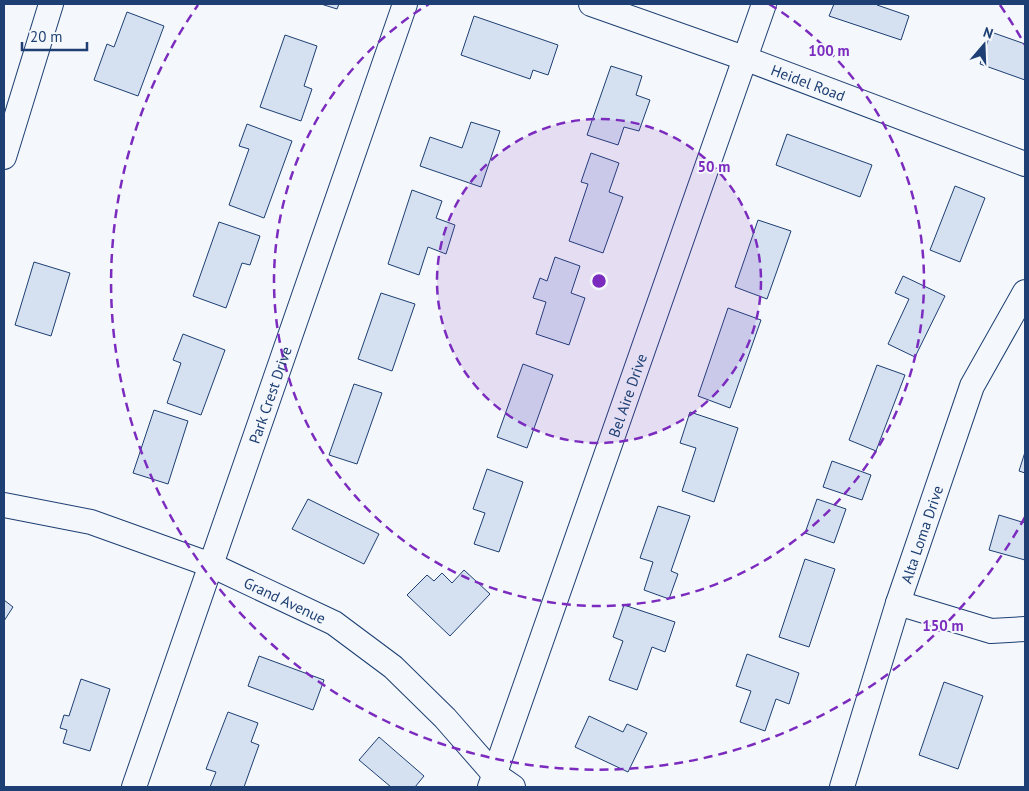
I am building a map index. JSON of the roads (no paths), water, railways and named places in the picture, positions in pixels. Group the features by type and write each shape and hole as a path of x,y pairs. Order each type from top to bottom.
{"street":[{"path":"4,157 51,4"},
{"name":"Park Crest Drive","path":"134,787 405,4"},
{"name":"Heidel Road","path":"591,4 744,58 1025,164"},
{"name":"Bel Aire Drive","path":"499,783 744,58 764,4"},
{"name":"Alta Loma Drive","path":"842,787 898,603 972,386 1025,292"},
{"name":"Grand Avenue","path":"4,505 91,522 211,565 334,623 393,667 445,718 499,783"},
{"path":"898,603 991,631 1025,629"}]}
